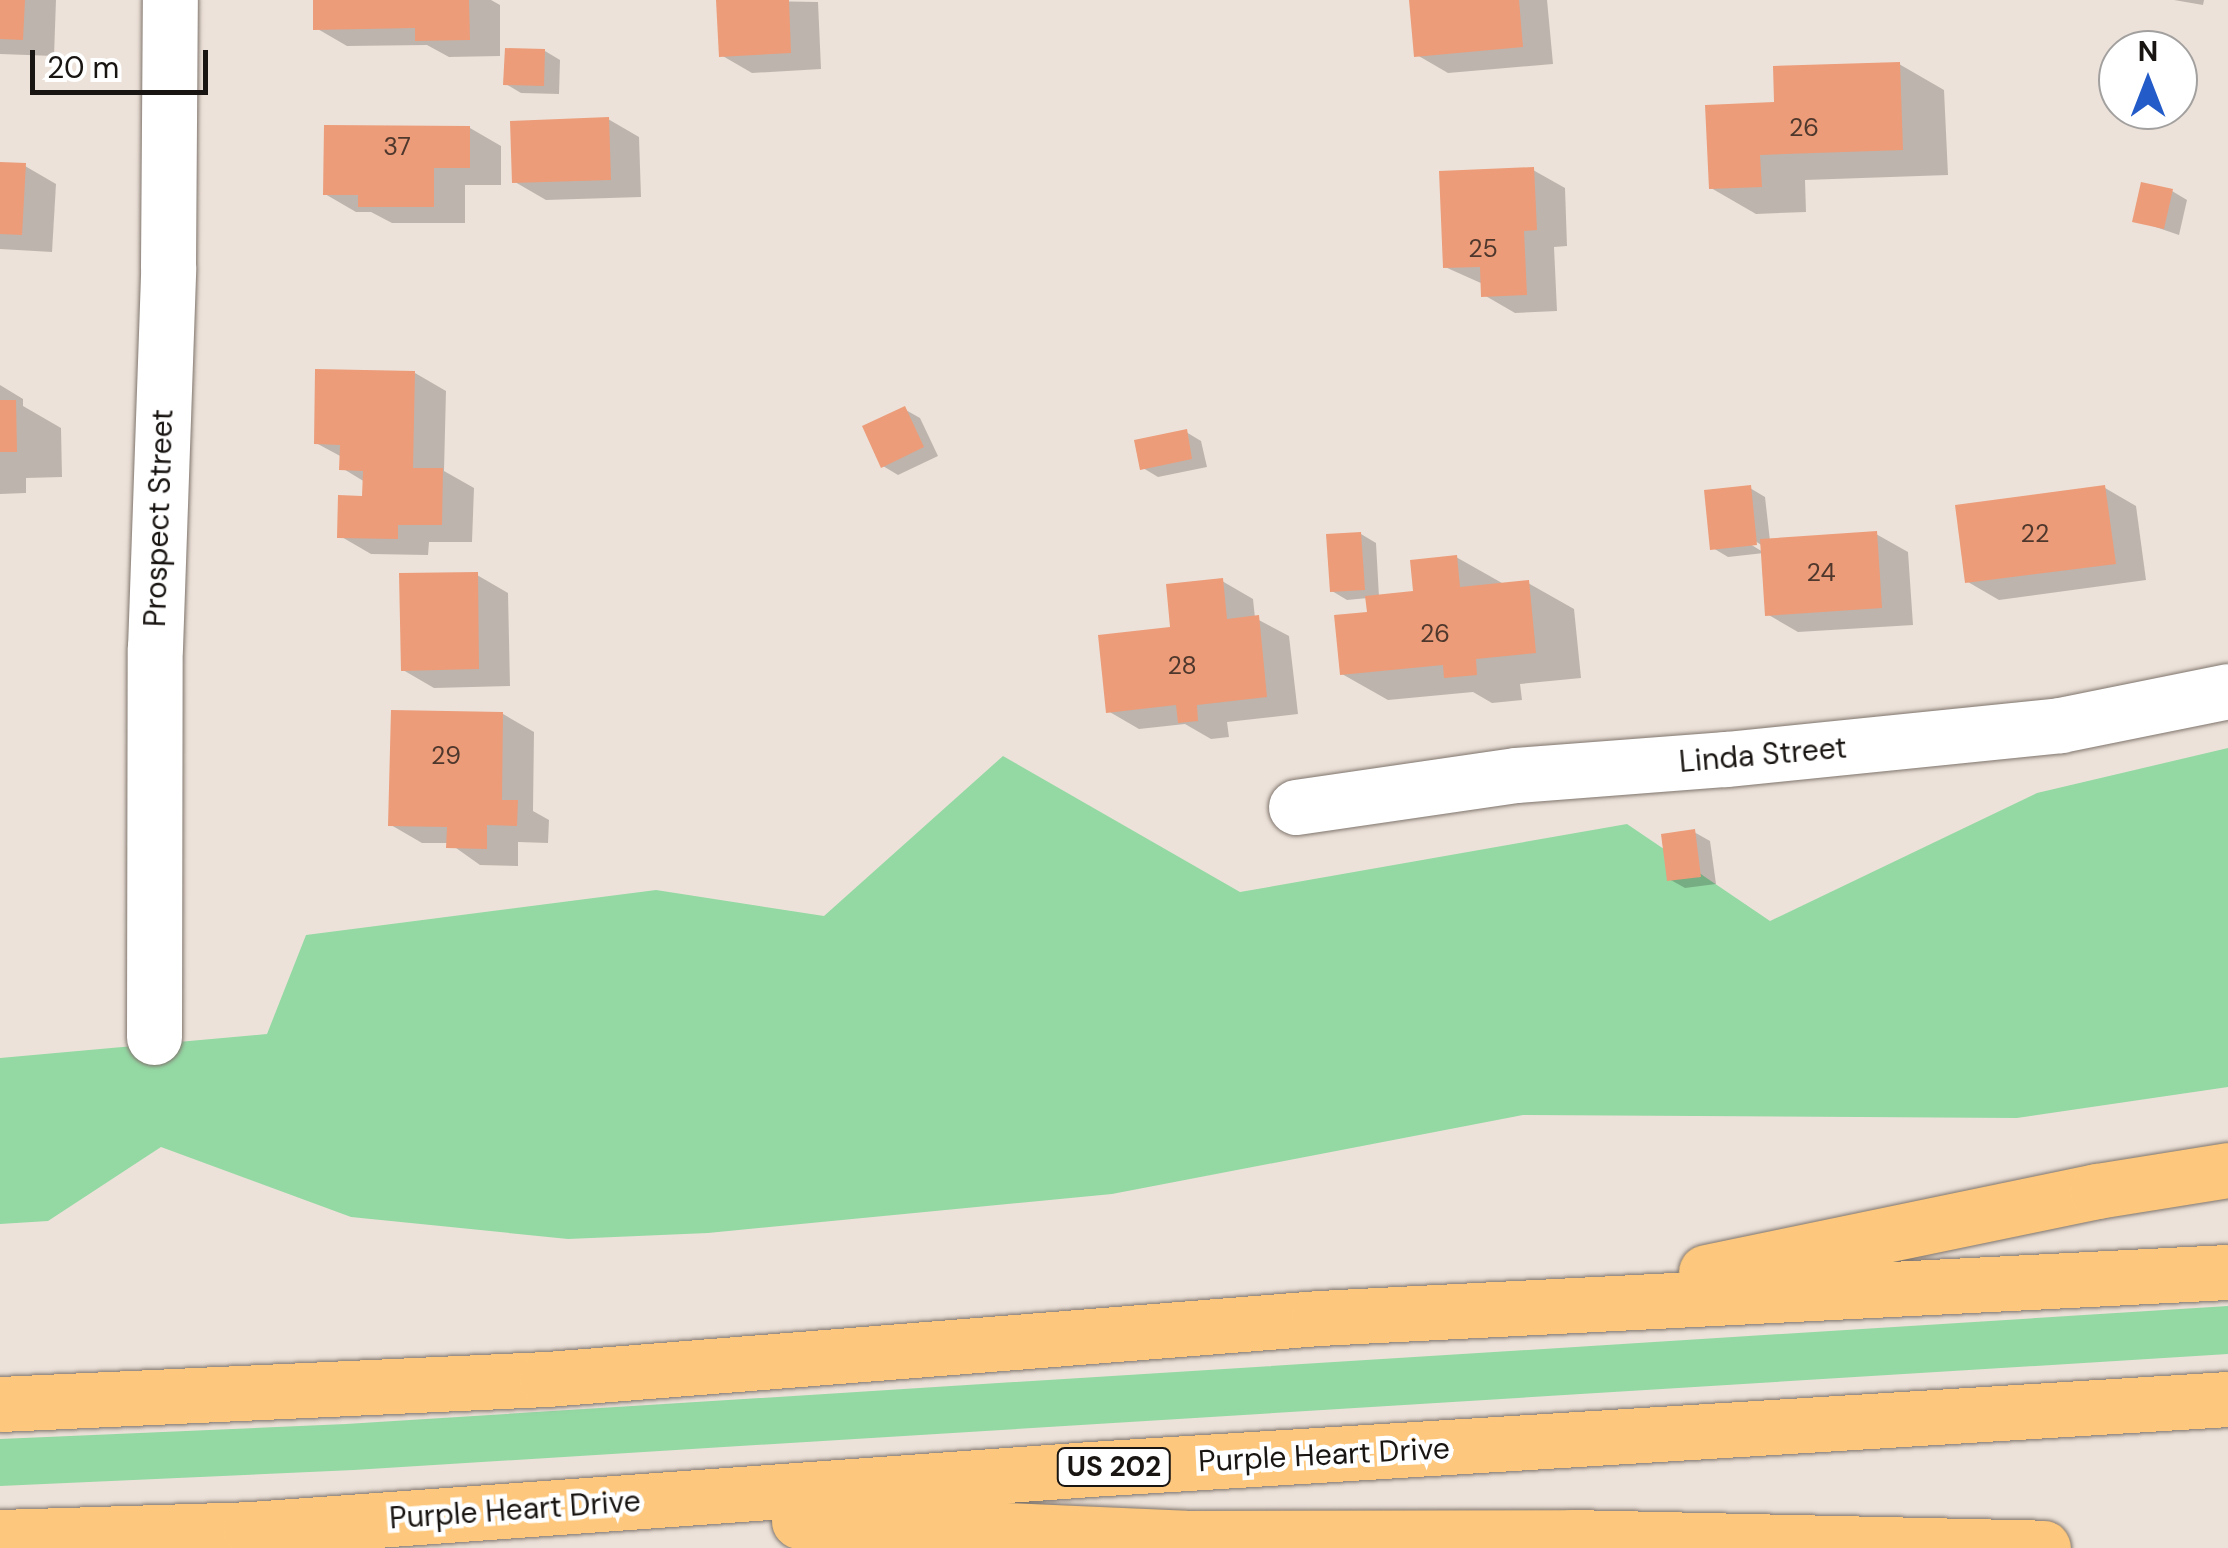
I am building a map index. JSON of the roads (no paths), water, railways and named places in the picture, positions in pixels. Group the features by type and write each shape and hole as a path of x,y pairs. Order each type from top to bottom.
{"main road":[{"path":"1541,1308 2078,1195 2228,1170"},
{"path":"0,1404 547,1379 1319,1318 2228,1272"},
{"name":"Purple Heart Drive","path":"0,1537 251,1529 1090,1469 2228,1399"},
{"path":"486,1512 873,1523 1185,1538 1553,1537 2043,1548"}],"street":[{"name":"Prospect Street","path":"154,1037 154,648 168,267 170,0"},
{"name":"Linda Street","path":"1296,807 1516,775 1726,759 2060,725 2228,690"}]}
